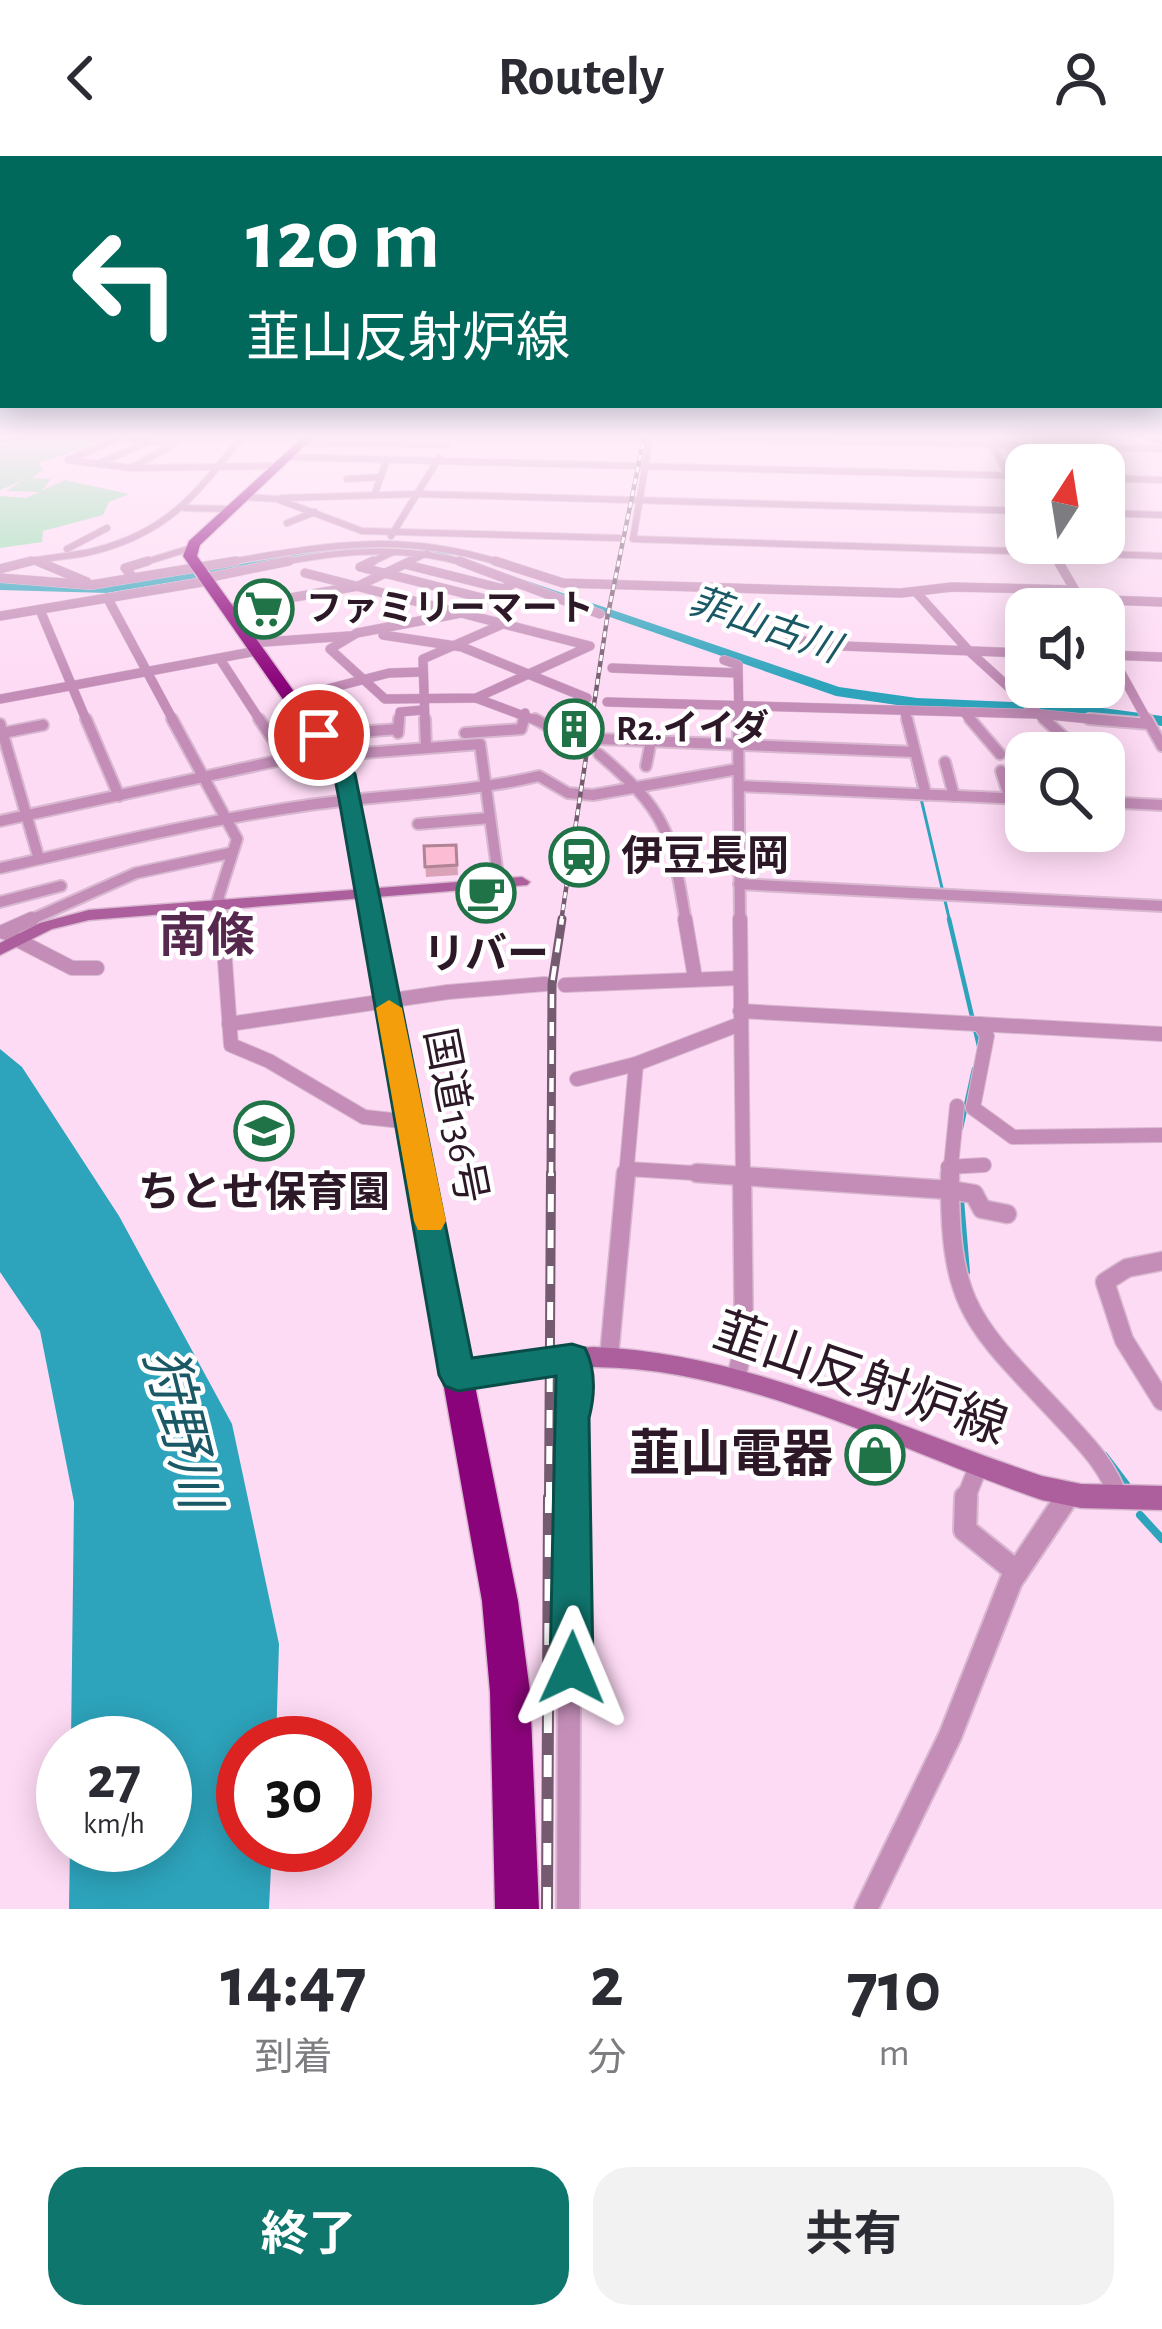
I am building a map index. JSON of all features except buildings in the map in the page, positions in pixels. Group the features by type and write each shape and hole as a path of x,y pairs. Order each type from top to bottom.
{"highway":[{"path":"190,548 220,520"},
{"name":"国道136号","path":"190,548 202,574 344,774 486,1509 510,1692 517,1909"}],"main road":[{"path":"5,940 89,915 522,882"},
{"name":"韮山反射炉線","path":"458,1375 609,1357 736,1379 979,1467 1069,1494 1162,1498"}],"street":[{"path":"1,576 59,554 112,546 162,520"},
{"path":"287,523 295,520"},
{"path":"335,520 397,550"},
{"path":"388,542 401,520"},
{"path":"636,520 633,539 1005,547"},
{"path":"59,554 107,528"},
{"path":"70,534 87,537"},
{"path":"1,576 90,584 131,574 202,574 388,542 619,538"},
{"path":"0,616 388,542 442,546 563,583 916,592 952,587 1005,592"},
{"path":"131,574 125,568 190,548"},
{"path":"485,599 359,567 397,550 427,553 509,586 600,614"},
{"path":"227,609 358,586 427,553"},
{"path":"1125,553 1162,556"},
{"path":"37,561 90,584"},
{"path":"404,564 509,586"},
{"path":"305,573 590,646 476,698"},
{"path":"0,699 220,659 255,647 351,635 462,613 509,586"},
{"path":"916,592 969,651 1058,732"},
{"path":"108,598 237,839 219,902 233,1047 269,1061 373,1120 412,1122"},
{"path":"1125,601 1162,602"},
{"path":"40,610 119,796"},
{"path":"426,748 423,659 503,624"},
{"path":"581,745 525,713 476,698 385,699 329,650 351,635 422,635 587,698"},
{"path":"790,636 817,645 1005,652"},
{"path":"1125,656 1162,657"},
{"path":"220,659 286,759"},
{"path":"724,660 738,665 744,1342 736,1379"},
{"path":"612,668 737,673"},
{"path":"292,698 366,678 422,672"},
{"path":"1125,683 1162,746"},
{"path":"607,702 1162,714"},
{"path":"397,750 400,712 424,710"},
{"path":"905,712 926,795"},
{"path":"964,712 1000,754"},
{"path":"326,745 426,748 465,732 519,729 525,713"},
{"path":"39,859 1,729 43,725"},
{"path":"0,821 286,759 398,729"},
{"path":"465,732 480,744 499,883"},
{"path":"599,739 915,752"},
{"path":"646,766 651,741"},
{"path":"599,754 639,788 672,838 695,978"},
{"path":"945,762 954,796"},
{"path":"0,868 224,817 350,799 484,789 538,776 570,793 639,788 738,769"},
{"path":"1001,771 1005,783"},
{"path":"739,786 1005,799"},
{"path":"1125,803 1162,805"},
{"path":"418,824 490,818"},
{"path":"5,940 136,873 230,853"},
{"path":"739,884 1162,906"},
{"path":"0,902 61,886"},
{"path":"5,940 71,968 97,968"},
{"path":"565,985 740,978"},
{"path":"229,1024 387,1000 545,984"},
{"path":"577,1079 636,1064 740,1017 1162,1034"},
{"path":"977,1024 987,1036 973,1108 1006,1135 1162,1135"},
{"path":"609,1357 636,1064"},
{"path":"957,1106 948,1138 961,1295 1018,1371 1111,1472 1119,1498"},
{"path":"954,1167 984,1165"},
{"path":"628,1169 956,1191 974,1194 982,1209 1007,1214"},
{"path":"1162,1261 1127,1268 1105,1282 1124,1340 1162,1401"},
{"path":"568,1909 570,1418 576,1398 572,1359"},
{"path":"979,1467 961,1503 961,1523 970,1537 1017,1572"},
{"path":"866,1909 950,1736 1017,1572 1069,1494"}],"green space":[{"path":"0,520 85,520 43,531 42,542 0,548"}],"water":[{"name":"狩野川","path":"0,1049 22,1067 119,1216 232,1424 279,1644 277,1716 216,1716 216,1872 271,1872 269,1909 69,1909 70,1872 192,1872 192,1716 71,1716 74,1502 40,1331 0,1272"}],"waterway":[{"name":"菲山古川","path":"0,586 107,589 370,546"},
{"name":"菲山古川","path":"423,547 836,691 917,703 1081,710 1162,721"},
{"path":"912,760 950,922"},
{"path":"949,919 979,1046"},
{"path":"961,1128 974,1069"},
{"path":"961,1199 967,1272"},
{"path":"1105,1455 1127,1484"},
{"path":"1140,1515 1162,1539"}],"railway":[{"path":"561,922 607,619 627,520"},
{"path":"551,1176 552,984 562,919"},
{"path":"549,1500 551,1173"},
{"path":"547,1909 549,1497"}],"slow traffic":[{"path":"389,1008 430,1221"}],"place":[{"name":"ファミリーマート","path":"264,609"},
{"name":"R2.イイダ","path":"574,729"},
{"name":"伊豆長岡","path":"579,857"},
{"name":"リバー","path":"486,893"},
{"name":"ちとせ保育園","path":"264,1131"},
{"name":"韮山電器","path":"875,1455"}],"district":[{"name":"南條","path":"207,938"}],"route":[{"path":"319,735 339,763 350,799 458,1375 572,1359 576,1398 570,1418 572,1668"}]}
